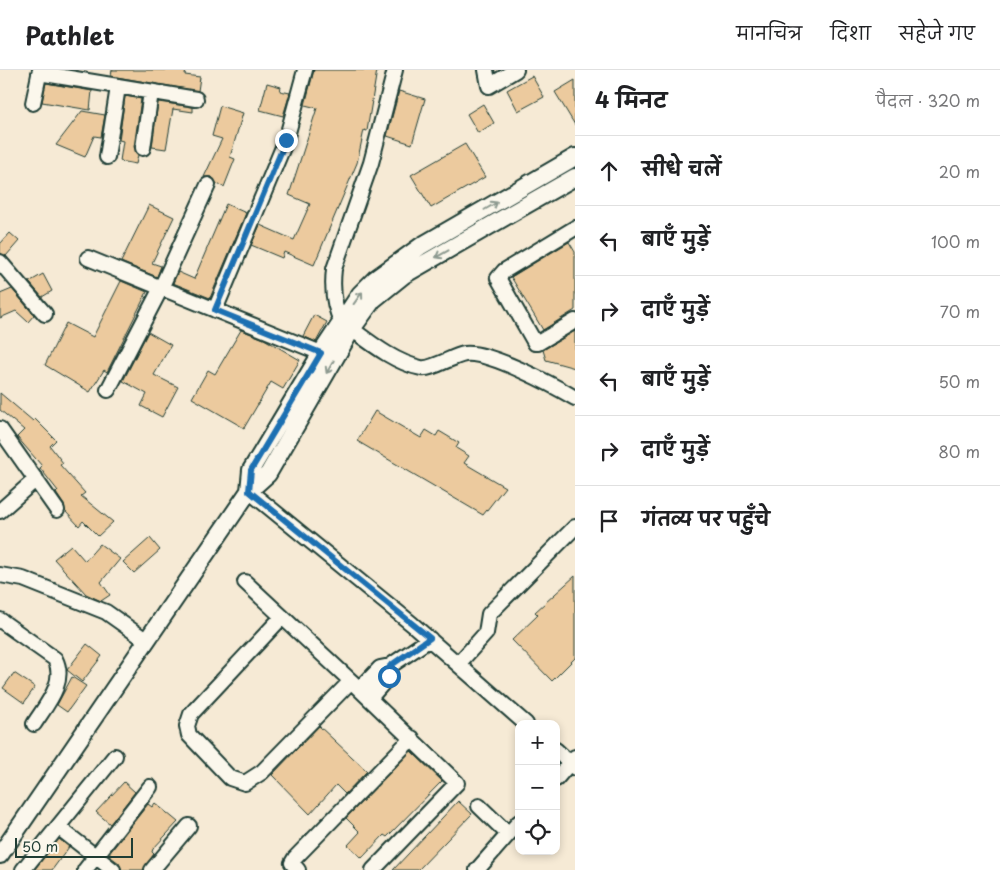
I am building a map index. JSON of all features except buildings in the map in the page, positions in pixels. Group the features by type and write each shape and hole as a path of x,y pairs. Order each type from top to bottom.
{"street":[{"path":"215,310 286,140 305,70"},
{"path":"395,70 371,163 334,269 332,284 337,314 347,326 405,363 424,369 466,354 473,355 487,358 546,380 575,398"},
{"path":"486,70 489,86 516,70"},
{"path":"33,103 40,72 196,99"},
{"path":"107,157 118,87"},
{"path":"143,148 151,92"},
{"path":"2,850 196,571 249,491 268,474 347,326 360,294 390,266 421,246 575,157"},
{"path":"249,491 251,470 321,353 373,300 404,275 575,177"},
{"path":"108,390 161,288 208,185"},
{"path":"575,228 504,271 498,278 534,342 538,344 575,320"},
{"path":"88,258 321,353"},
{"path":"0,262 44,314"},
{"path":"0,429 57,510"},
{"path":"0,511 36,480"},
{"path":"249,491 430,638 522,720"},
{"path":"459,663 486,633 490,614 575,527"},
{"path":"0,574 23,580 106,612 147,641"},
{"path":"246,582 412,738 457,783 373,870"},
{"path":"282,617 191,714 187,726 189,735 230,778 245,783 262,772 360,689 380,668 390,666 430,638"},
{"path":"0,620 55,660 58,666 59,673 55,691 34,724"},
{"path":"298,870 292,864 295,858 412,738"},
{"path":"560,753 573,763 560,775"},
{"path":"23,870 115,756"},
{"path":"85,870 150,787"},
{"path":"479,806 508,834"},
{"path":"152,870 189,826"},
{"path":"477,870 515,826"},
{"path":"58,827 113,870"}],"route":[{"path":"286,140 215,310 321,353 251,470 249,491 430,638 390,666 389,676"}]}
